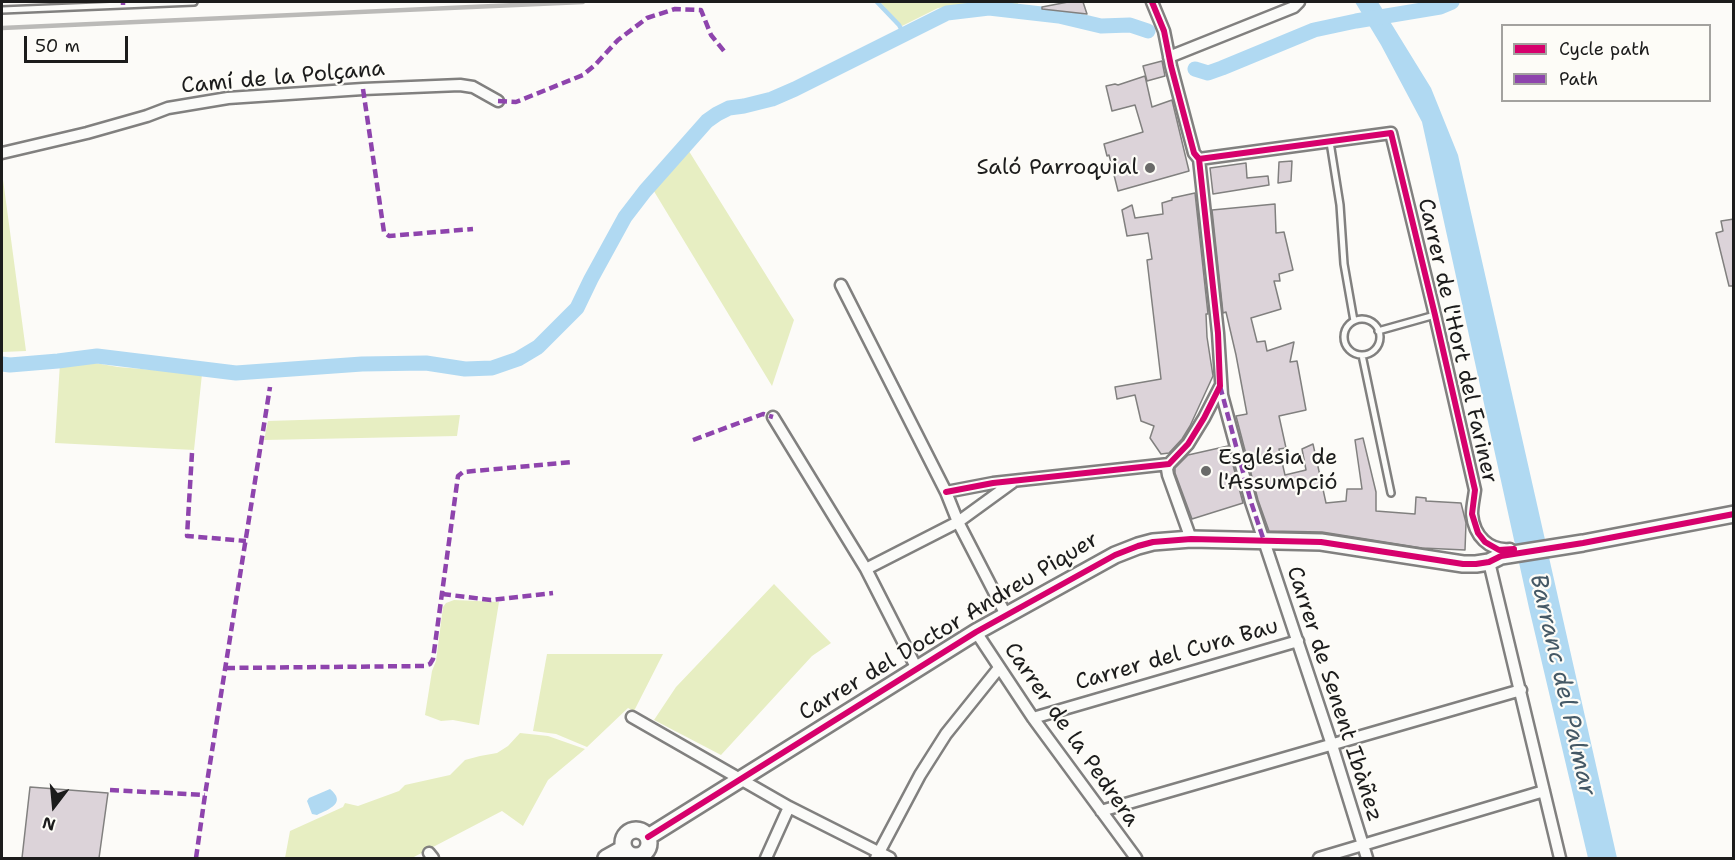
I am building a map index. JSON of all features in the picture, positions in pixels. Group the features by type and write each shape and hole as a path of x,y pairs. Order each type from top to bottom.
{"street":[{"name":"Carrer de Senent Ibàñez","path":"1152,2 1164,31 1194,153 1199,159 1218,333 1220,386 1251,502 1367,858"},
{"path":"1169,57 1294,7 1299,2"},
{"name":"Camí de la Polçana","path":"2,153 87,133 168,108 228,98 460,85 473,87 498,101"},
{"name":"Carrer de l'Hort del Fariner","path":"1330,142 1391,133 1475,490 1472,514 1475,527 1496,556"},
{"path":"1199,159 1330,142"},
{"path":"841,285 1006,615"},
{"path":"1191,538 1168,475 1169,464 1188,444 1220,386"},
{"path":"772,417 867,569 916,669"},
{"path":"946,492 1015,480 1169,464"},
{"path":"867,569 958,522 1015,480"},
{"name":"Carrer del Doctor Andreu Piquer","path":"648,837 976,632 1115,555 1138,546 1191,538 1264,542 1293,540 1321,542 1463,564 1496,556 1560,547 1734,514"},
{"path":"1496,556 1521,690 1560,858"},
{"name":"Carrer de la Pedrera","path":"976,632 1033,718 1136,858"},
{"name":"Carrer del Cura Bau","path":"1033,718 1298,641"},
{"path":"877,855 920,775 946,734 999,668"},
{"path":"1101,811 1521,690"},
{"path":"632,717 789,807 877,855 890,858"},
{"path":"1319,858 1544,791"},
{"path":"766,858 789,807"},
{"path":"638,830 648,837 648,848 639,857 630,854 624,848 624,839 630,832 638,830"},
{"path":"606,858 624,848"}],"lane":[{"path":"2,10 194,2"},
{"path":"1330,142 1340,205 1344,264 1354,321"},
{"path":"1378,331 1435,315"},
{"path":"1354,321 1371,322 1378,331 1376,347 1368,354 1362,355 1351,351 1344,341 1346,329 1354,321"},
{"path":"1362,355 1391,493"}],"green space":[{"path":"880,2 1017,2 1019,5 984,3 938,8 902,26"},
{"path":"687,148 794,320 772,386 652,188"},
{"path":"2,172 26,351 2,352"},
{"path":"84,361 118,367 202,374 194,450 55,443 60,363"},
{"path":"460,415 457,436 264,440 268,421"},
{"path":"774,584 831,643 812,656 721,755 654,720 676,687"},
{"path":"454,600 499,602 479,725 453,720 441,721 425,715 432,671 436,661 443,607"},
{"path":"547,654 663,654 634,711 628,708 587,747 556,734 533,731"},
{"path":"520,733 548,736 585,749 548,780 523,826 502,811 412,858 285,858 290,831 343,807 345,803 358,806 399,791 405,785 450,775 465,760 497,753 508,746"}],"water":[{"name":"Barranc del Palmar","path":"1355,2 1378,2 1431,88 1458,155 1617,858 1588,858 1529,608 1422,122"},
{"path":"330,789 335,794 337,802 317,815 312,814 307,801 309,798"}],"building":[{"path":"1068,2 1083,2 1087,14 1042,9 1042,7"},
{"path":"1162,61 1165,76 1147,81 1143,66"},
{"path":"1145,76 1152,107 1172,100 1189,171 1118,191 1104,144 1143,132 1135,105 1112,111 1106,86 1118,85"},
{"path":"1292,161 1291,181 1278,183 1279,162"},
{"path":"1246,163 1247,178 1268,176 1269,185 1213,194 1210,168"},
{"path":"1195,193 1208,314 1206,314 1207,337 1213,376 1182,439 1169,453 1161,454 1150,438 1154,426 1141,421 1135,395 1117,399 1115,387 1161,379 1147,260 1152,259 1148,233 1127,236 1122,210 1132,205 1135,218 1163,214 1162,203 1172,198"},
{"path":"1275,204 1276,233 1284,232 1293,270 1279,274 1280,281 1274,281 1281,309 1251,318 1257,342 1265,341 1267,351 1294,342 1290,362 1297,361 1306,410 1279,416 1286,448 1279,449 1285,475 1306,470 1302,449 1313,444 1326,503 1346,501 1347,489 1362,489 1355,440 1363,438 1376,492 1376,511 1415,514 1416,497 1426,498 1426,501 1461,503 1466,523 1465,550 1422,548 1322,532 1269,531 1258,500 1236,416 1247,414 1226,312 1223,313 1212,210"},
{"path":"1734,219 1734,286 1729,286 1716,233 1723,231 1721,221"},
{"path":"1228,446 1243,503 1192,519 1175,468 1188,455"},
{"path":"30,787 108,793 99,858 22,858"}],"waterway":[{"path":"877,2 899,25 904,34"},
{"path":"1195,69 1208,73 1314,30 1440,7 1452,2"},
{"path":"2,364 97,356 236,373 362,364 426,363 465,369 492,368 518,359 538,347 577,308 625,217 707,121 717,114 729,108 772,99 795,89 947,13 989,8 1059,16 1101,26 1130,25 1148,31"}],"railway":[{"path":"2,28 583,2"}],"marked path":[{"path":"498,101 516,102 583,75 618,40 647,18 675,9 701,10 711,35 724,51"},
{"path":"363,89 384,232 389,236 473,229"},
{"path":"1220,386 1251,502 1264,541"},
{"path":"196,858 270,387"},
{"path":"693,440 763,414 773,417"},
{"path":"192,453 187,536 246,541"},
{"path":"226,668 424,666 430,664 433,659 458,476 463,472 573,462"},
{"path":"442,594 491,600 553,593"},
{"path":"110,790 205,795"}],"cycle path":[{"path":"946,492 993,483 1169,464 1188,444 1220,386 1218,333 1199,159 1194,153 1164,31 1152,2"},
{"path":"1199,159 1391,133 1475,490 1472,514 1478,533 1485,542 1499,550 1514,549"},
{"path":"648,837 976,632 1115,555 1138,546 1153,542 1191,539 1321,542 1463,564 1476,564 1489,562 1501,556 1734,514"}],"place":[{"name":"Saló Parroquial","path":"1150,168"},
{"name":"Església de l'Assumpció","path":"1206,471"}]}
